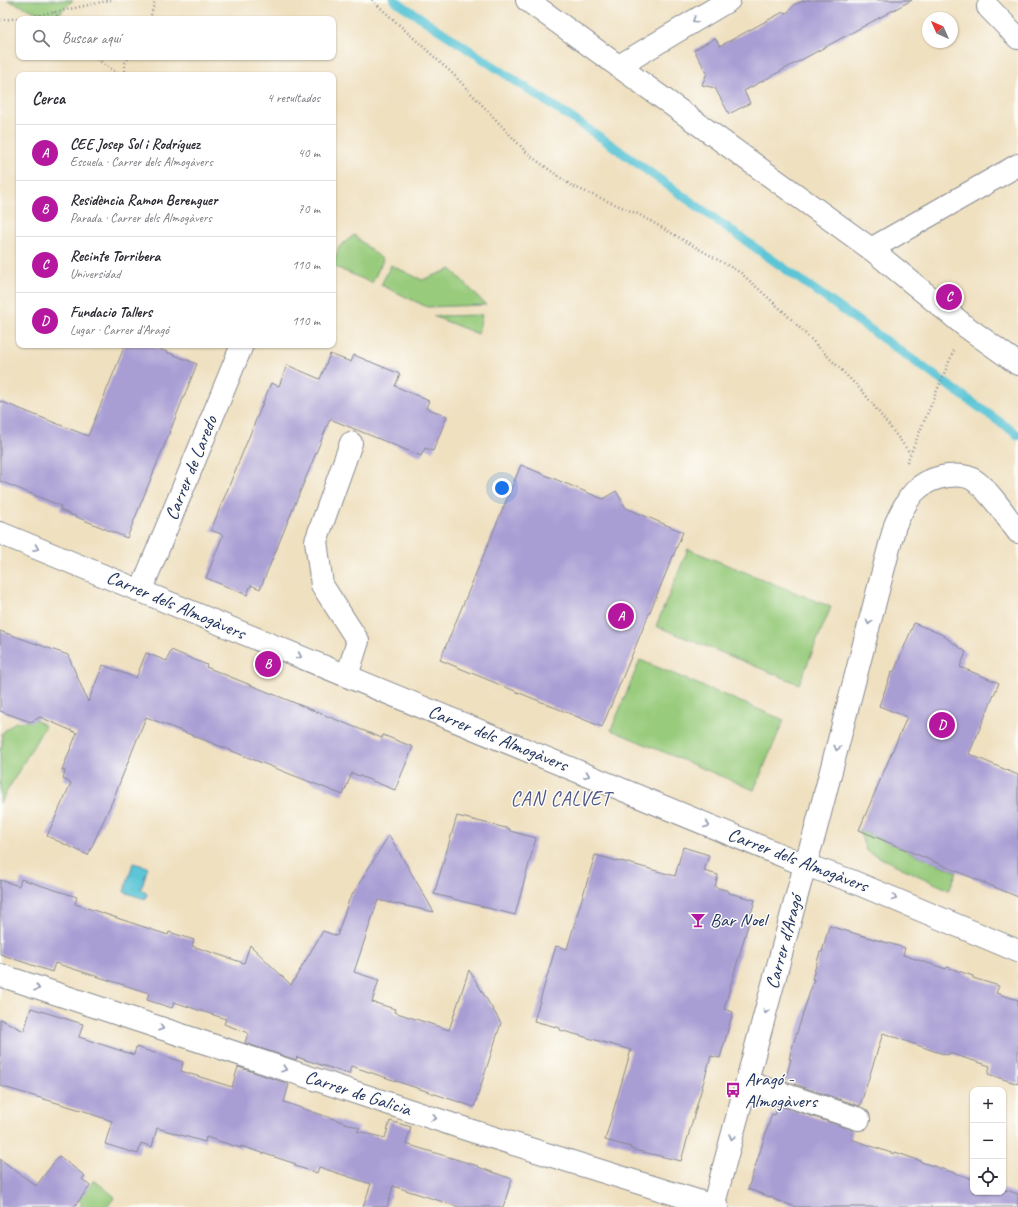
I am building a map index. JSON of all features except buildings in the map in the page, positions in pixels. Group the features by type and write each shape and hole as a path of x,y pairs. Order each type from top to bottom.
{"street":[{"path":"527,0 870,249 965,326 1018,364"},
{"path":"618,66 729,0"},
{"path":"988,7 1018,38"},
{"path":"870,249 1018,165"},
{"name":"Carrer de Laredo","path":"141,590 241,348"},
{"path":"347,676 358,641 322,585 316,541 351,443"},
{"path":"919,486 936,478 957,475 973,479 984,488 1018,532"},
{"name":"Carrer d'Aragó","path":"714,1207 814,836 895,525 906,503 919,486"},
{"name":"Carrer dels Almogàvers","path":"0,533 805,865 849,880 1018,951"},
{"name":"Carrer de Galicia","path":"0,976 472,1131 714,1207"},
{"path":"747,1082 859,1118"}],"path":[{"path":"32,16 111,0"},
{"path":"151,16 155,0"},
{"path":"372,0 454,75 529,155 572,186 638,214 741,273 784,313 864,393 910,454"},
{"path":"54,12 57,16"},
{"path":"0,20 16,19"},
{"path":"98,60 116,72"},
{"path":"125,72 124,62 126,60"},
{"path":"919,486 904,471 949,363"}],"green space":[{"path":"7,0 73,0 57,16 47,16"},
{"path":"354,235 383,260 372,283 336,267 336,256 339,247"},
{"path":"391,265 422,280 451,269 486,305 427,307 381,285"},
{"path":"482,315 478,334 433,316"},
{"path":"688,549 831,607 799,684 656,626"},
{"path":"640,660 784,720 754,790 611,730"},
{"path":"35,719 45,726 0,803 0,748 2,748 2,733 15,722 32,721"},
{"path":"859,830 957,872 949,890 866,851"},
{"path":"94,1180 115,1197 107,1207 79,1207 82,1203 78,1200"}],"water":[{"path":"133,863 148,867 141,889 147,894 145,899 124,892"}],"waterway":[{"path":"394,0 603,139 1018,435"}],"place":[{"name":"Recinte Torribera","path":"949,297"},
{"name":"CEE Josep Sol i Rodríguez","path":"621,616"},
{"name":"Residència Ramon Berenguer","path":"268,664"},
{"name":"Fundacio Tallers","path":"942,725"},
{"name":"Bar Noel","path":"698,920"},
{"name":"Aragó - Almogàvers","path":"733,1090"}],"district":[{"name":"CAN CALVET","path":"561,798"}]}
